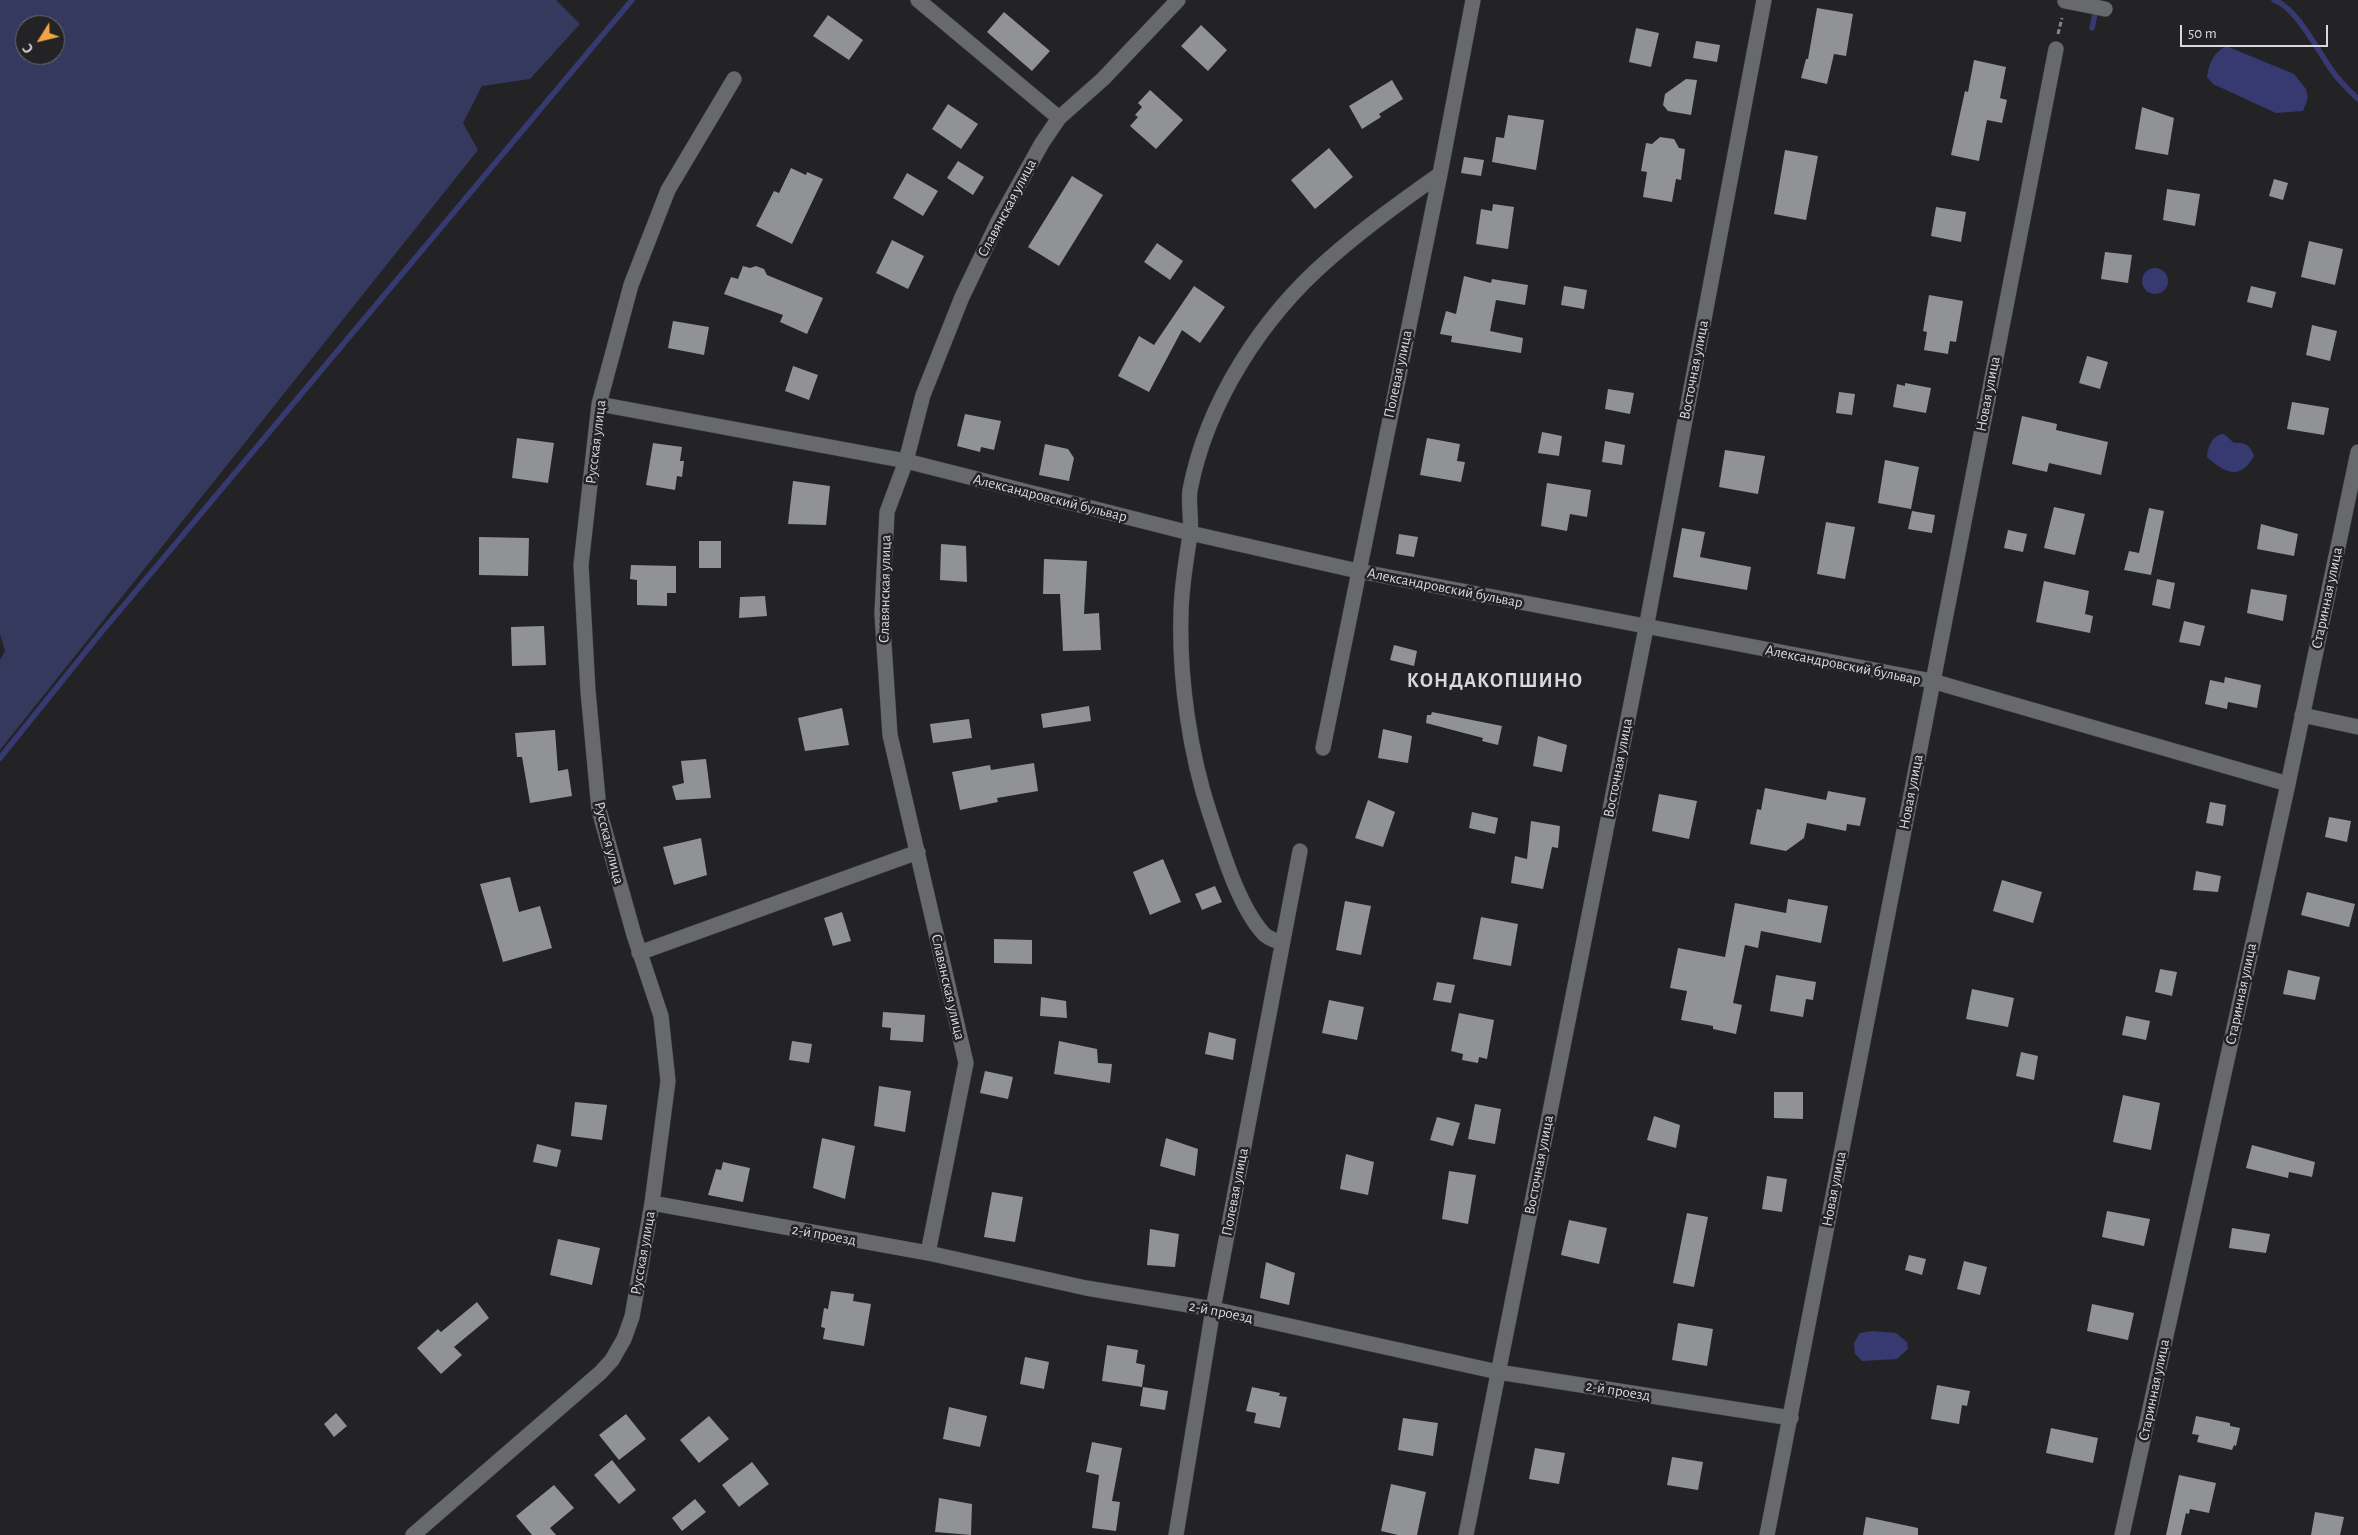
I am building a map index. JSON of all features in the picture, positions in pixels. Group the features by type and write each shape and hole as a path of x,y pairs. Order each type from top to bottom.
{"street":[{"path":"918,0 1059,118"},
{"name":"Славянская улица","path":"928,1253 966,1063 890,735 882,614 887,512 906,461 922,395 962,297 998,222 1042,143 1059,118 1103,79 1178,0"},
{"name":"Полевая улица","path":"1322,748 1440,174 1473,0"},
{"name":"Восточная улица","path":"1466,1535 1646,628 1764,0"},
{"path":"2065,1 2106,9"},
{"name":"Новая улица","path":"1767,1535 2056,49"},
{"name":"Русская улица","path":"413,1535 594,1379 612,1360 624,1339 632,1317 652,1203 668,1081 661,1016 640,953 599,810 588,691 581,565 599,404 631,284 668,190 734,79"},
{"path":"1282,944 1264,935 1248,910 1231,874 1201,787 1190,736 1181,617 1184,562 1190,533 1190,492 1206,434 1225,393 1256,341 1296,292 1328,259 1440,174"},
{"name":"Александровский бульвар","path":"599,404 906,461 1190,533 1358,571 1646,628 1932,681 2288,784"},
{"name":"Старинная улица","path":"2122,1535 2288,784 2358,452"},
{"path":"2302,715 2358,727"},
{"name":"Полевая улица","path":"1176,1535 1213,1309 1300,851"},
{"path":"640,953 918,852"},
{"name":"2-й проезд","path":"652,1203 928,1253 1086,1288 1213,1309 1498,1372 1791,1418"}],"path":[{"path":"2056,49 2065,1"}],"shaded area":[{"path":"0,0 556,0 580,24 530,79 482,86 463,123 478,150 0,750 0,660 5,651 0,634"},
{"path":"2226,46 2294,74 2306,89 2308,98 2303,111 2276,113 2213,84 2207,77 2209,67 2215,55"},
{"path":"2155,268 2164,272 2168,281 2164,290 2155,294 2146,290 2142,281 2146,272"},
{"path":"2224,434 2234,443 2247,445 2254,456 2249,464 2238,472 2226,470 2207,457 2208,449 2214,439"},
{"path":"1872,1331 1896,1333 1907,1342 1908,1349 1897,1359 1862,1361 1855,1354 1854,1343 1860,1333"}],"building":[{"path":"1817,8 1853,14 1846,56 1834,54 1827,84 1801,78 1806,59 1808,59"},
{"path":"1004,12 1050,51 1032,71 987,32"},
{"path":"828,15 863,40 849,60 813,36"},
{"path":"1201,25 1227,50 1208,71 1181,46"},
{"path":"1636,28 1659,33 1651,67 1629,62"},
{"path":"1696,41 1720,45 1717,62 1693,58"},
{"path":"1974,60 2006,67 2000,98 2007,100 2002,123 1987,120 1979,161 1951,155 1965,91 1968,92"},
{"path":"1686,79 1697,80 1691,115 1668,111 1663,105 1665,94"},
{"path":"1392,80 1403,99 1379,114 1381,117 1362,129 1349,106"},
{"path":"1150,90 1183,120 1156,149 1130,126 1138,117 1135,115 1142,107 1138,103"},
{"path":"948,104 978,124 961,149 932,129"},
{"path":"2142,107 2174,118 2168,155 2135,149"},
{"path":"1508,115 1544,120 1536,170 1492,162 1496,137 1504,138"},
{"path":"1660,137 1674,139 1679,148 1685,149 1681,180 1676,179 1672,202 1643,197 1647,172 1641,171 1646,143 1652,144"},
{"path":"1329,148 1353,177 1315,209 1291,180"},
{"path":"1785,150 1818,156 1806,220 1774,214"},
{"path":"1464,157 1484,160 1481,176 1461,173"},
{"path":"958,161 984,177 973,195 947,178"},
{"path":"791,168 806,175 807,172 823,179 792,244 756,226 774,191 779,193"},
{"path":"907,173 938,191 923,216 893,198"},
{"path":"1072,176 1103,195 1059,266 1028,247"},
{"path":"2274,179 2288,183 2283,200 2269,196"},
{"path":"2167,189 2200,194 2195,226 2163,220"},
{"path":"1493,204 1514,207 1508,249 1476,244 1481,209 1492,211"},
{"path":"1936,207 1966,212 1961,242 1931,236"},
{"path":"892,240 924,256 908,289 876,273"},
{"path":"2309,241 2343,249 2335,285 2301,277"},
{"path":"1157,243 1183,261 1170,280 1144,262"},
{"path":"2105,252 2132,255 2128,283 2101,279"},
{"path":"743,266 750,268 756,266 764,269 767,275 823,298 807,334 780,322 783,315 724,294 731,277 738,279"},
{"path":"1464,276 1491,283 1492,279 1528,285 1525,305 1496,300 1490,331 1523,338 1521,353 1451,342 1452,336 1440,334 1446,311 1456,314"},
{"path":"1194,286 1225,307 1200,343 1182,330 1149,392 1118,376 1139,336 1154,345"},
{"path":"1564,286 1587,290 1584,309 1561,305"},
{"path":"2251,286 2276,292 2272,308 2247,302"},
{"path":"1929,295 1963,301 1956,342 1950,341 1948,354 1924,350 1927,332 1923,331"},
{"path":"673,321 709,327 704,355 668,348"},
{"path":"2312,325 2337,331 2330,361 2306,355"},
{"path":"2087,356 2108,362 2100,389 2079,383"},
{"path":"793,366 818,375 809,400 785,391"},
{"path":"1905,383 1931,388 1926,413 1893,407 1897,384 1905,386"},
{"path":"1608,389 1634,393 1630,414 1605,409"},
{"path":"1839,392 1855,394 1852,415 1836,413"},
{"path":"2292,402 2329,408 2324,435 2287,429"},
{"path":"965,414 1001,421 994,450 981,447 980,452 957,446"},
{"path":"2022,416 2057,424 2056,430 2108,442 2101,475 2049,463 2047,472 2012,464"},
{"path":"1542,432 1562,436 1559,456 1538,453"},
{"path":"517,438 554,443 548,483 512,478"},
{"path":"1427,438 1460,444 1457,461 1465,462 1461,482 1420,475"},
{"path":"1605,441 1625,445 1622,465 1602,462"},
{"path":"653,443 682,447 680,461 684,461 682,477 677,476 675,490 646,485"},
{"path":"1045,444 1068,449 1074,458 1069,481 1039,475"},
{"path":"1725,450 1765,456 1758,494 1719,487"},
{"path":"1885,460 1919,467 1911,509 1878,503"},
{"path":"793,481 830,486 826,525 788,524"},
{"path":"1547,483 1591,490 1587,517 1570,514 1567,531 1541,526"},
{"path":"2054,507 2085,514 2075,555 2044,548"},
{"path":"2149,508 2164,511 2151,575 2124,570 2129,551 2139,553"},
{"path":"1912,511 1935,515 1932,533 1908,529"},
{"path":"1826,522 1855,527 1845,579 1817,574"},
{"path":"2261,524 2298,534 2294,556 2257,549"},
{"path":"1682,528 1705,532 1700,557 1751,567 1747,590 1673,577"},
{"path":"2008,530 2027,534 2023,552 2004,548"},
{"path":"1399,534 1418,537 1414,557 1396,554"},
{"path":"479,537 529,538 528,576 479,575"},
{"path":"699,541 721,541 721,568 699,568"},
{"path":"941,544 966,546 967,582 940,580"},
{"path":"1044,559 1087,561 1084,614 1099,613 1101,650 1063,651 1060,594 1043,594"},
{"path":"631,565 676,566 676,593 667,593 667,606 637,605 637,580 630,579"},
{"path":"2157,579 2175,583 2170,609 2152,605"},
{"path":"2044,581 2089,591 2085,614 2093,616 2090,633 2036,622"},
{"path":"2251,589 2287,595 2283,621 2247,613"},
{"path":"765,596 767,616 739,618 740,597"},
{"path":"2184,621 2205,626 2200,646 2179,642"},
{"path":"544,626 546,665 512,666 511,627"},
{"path":"1394,645 1417,651 1414,666 1390,660"},
{"path":"2225,677 2261,685 2257,708 2228,702 2227,709 2205,704 2210,680 2224,683"},
{"path":"1089,706 1091,721 1043,728 1041,714"},
{"path":"842,708 849,745 805,751 798,718"},
{"path":"1432,712 1502,726 1498,745 1482,741 1483,738 1426,723 1427,715 1431,715"},
{"path":"969,719 972,738 933,743 930,724"},
{"path":"1383,729 1412,736 1408,763 1378,758"},
{"path":"555,730 558,771 568,769 572,796 530,803 522,757 517,757 515,733"},
{"path":"1538,736 1567,745 1562,772 1533,766"},
{"path":"706,759 711,798 676,800 672,786 684,783 681,761"},
{"path":"1034,763 1038,791 997,798 998,802 960,810 952,772 990,765 991,770"},
{"path":"1765,788 1826,800 1828,791 1866,798 1860,826 1847,824 1846,831 1807,823 1804,838 1786,851 1750,844 1757,809 1761,810"},
{"path":"1659,794 1697,801 1689,839 1652,831"},
{"path":"1368,800 1395,812 1383,847 1355,838"},
{"path":"2210,802 2226,805 2223,826 2206,823"},
{"path":"1472,812 1498,818 1495,834 1469,828"},
{"path":"2329,817 2351,821 2347,842 2325,837"},
{"path":"1531,821 1560,826 1558,848 1552,847 1543,889 1511,883 1515,856 1527,859"},
{"path":"701,838 707,875 674,885 663,847"},
{"path":"1163,859 1181,902 1150,915 1133,872"},
{"path":"2196,871 2221,876 2218,892 2193,890"},
{"path":"510,877 519,912 540,906 552,948 503,962 480,884"},
{"path":"2002,880 2042,892 2033,923 1993,911"},
{"path":"1215,886 1222,902 1202,910 1195,894"},
{"path":"2307,892 2355,904 2349,927 2301,915"},
{"path":"1788,899 1828,906 1821,943 1761,931 1758,948 1745,945 1733,1003 1742,1005 1736,1034 1713,1029 1713,1026 1681,1020 1687,991 1670,988 1678,948 1725,957 1735,903 1786,913"},
{"path":"1345,901 1371,906 1361,955 1336,950"},
{"path":"842,912 851,941 833,946 824,918"},
{"path":"1481,917 1518,924 1511,966 1473,959"},
{"path":"994,939 1032,940 1032,964 994,963"},
{"path":"2160,969 2177,972 2172,996 2155,992"},
{"path":"2288,970 2320,977 2315,1000 2283,994"},
{"path":"1776,975 1816,982 1813,1000 1806,999 1803,1017 1770,1011"},
{"path":"1437,982 1455,985 1451,1003 1433,1000"},
{"path":"1972,989 2014,998 2008,1027 1966,1019"},
{"path":"1041,997 1066,1001 1067,1018 1040,1016"},
{"path":"1329,1000 1364,1007 1357,1040 1322,1033"},
{"path":"883,1012 925,1015 923,1042 890,1040 891,1028 882,1027"},
{"path":"1459,1013 1494,1020 1487,1059 1479,1057 1478,1063 1462,1060 1463,1054 1451,1051"},
{"path":"2126,1016 2150,1021 2146,1040 2122,1035"},
{"path":"1209,1032 1236,1039 1233,1060 1205,1054"},
{"path":"792,1041 812,1044 809,1063 789,1060"},
{"path":"1059,1041 1097,1049 1098,1063 1112,1064 1110,1083 1054,1074"},
{"path":"2021,1052 2038,1056 2034,1080 2016,1076"},
{"path":"985,1071 1013,1077 1008,1099 980,1093"},
{"path":"879,1086 911,1091 905,1132 874,1126"},
{"path":"1774,1092 1803,1092 1803,1119 1774,1118"},
{"path":"2123,1095 2160,1103 2151,1150 2113,1142"},
{"path":"575,1102 607,1105 602,1140 571,1136"},
{"path":"1475,1104 1501,1109 1495,1144 1468,1139"},
{"path":"1654,1116 1680,1125 1676,1148 1647,1140"},
{"path":"1437,1117 1460,1123 1453,1146 1430,1140"},
{"path":"822,1138 855,1146 845,1199 813,1188"},
{"path":"1166,1138 1198,1149 1195,1176 1160,1166"},
{"path":"537,1144 561,1150 557,1167 533,1162"},
{"path":"2252,1145 2315,1162 2312,1177 2289,1172 2288,1178 2246,1168"},
{"path":"1346,1154 1374,1162 1368,1195 1340,1189"},
{"path":"723,1162 750,1168 743,1202 708,1195 716,1169 721,1170"},
{"path":"1449,1171 1476,1175 1468,1224 1442,1219"},
{"path":"1767,1176 1787,1179 1782,1212 1762,1209"},
{"path":"992,1192 1023,1197 1015,1242 984,1237"},
{"path":"2107,1211 2150,1219 2144,1246 2102,1237"},
{"path":"1687,1213 1708,1217 1694,1287 1673,1283"},
{"path":"1569,1220 1607,1228 1599,1264 1561,1255"},
{"path":"2232,1228 2270,1234 2266,1253 2229,1248"},
{"path":"1150,1229 1179,1234 1175,1267 1147,1265"},
{"path":"558,1239 600,1248 592,1285 550,1275"},
{"path":"1909,1255 1926,1259 1922,1275 1905,1270"},
{"path":"1964,1261 1987,1267 1980,1295 1957,1289"},
{"path":"1266,1262 1295,1273 1289,1305 1260,1298"},
{"path":"831,1291 854,1294 853,1301 871,1304 864,1346 823,1339 825,1328 821,1327 824,1308 828,1309"},
{"path":"477,1302 489,1318 454,1347 462,1355 441,1374 417,1348 438,1329 441,1332"},
{"path":"2092,1304 2134,1313 2128,1340 2087,1331"},
{"path":"1678,1323 1713,1329 1707,1366 1672,1360"},
{"path":"1107,1345 1138,1350 1136,1363 1145,1365 1142,1387 1102,1381"},
{"path":"1025,1357 1049,1362 1044,1389 1020,1384"},
{"path":"1937,1385 1970,1391 1967,1406 1962,1405 1959,1424 1931,1419"},
{"path":"1143,1387 1168,1391 1165,1410 1140,1406"},
{"path":"1252,1387 1280,1393 1279,1396 1287,1397 1280,1428 1254,1423 1256,1413 1246,1411"},
{"path":"949,1407 987,1416 980,1447 943,1439"},
{"path":"336,1413 347,1426 334,1437 324,1424"},
{"path":"626,1414 646,1439 619,1460 599,1435"},
{"path":"709,1416 729,1439 699,1463 680,1440"},
{"path":"2196,1416 2230,1423 2230,1426 2240,1428 2236,1446 2234,1445 2232,1450 2197,1442 2199,1435 2192,1434"},
{"path":"1403,1418 1438,1423 1433,1456 1398,1450"},
{"path":"2051,1428 2098,1438 2093,1463 2046,1453"},
{"path":"1092,1442 1122,1448 1112,1501 1120,1502 1116,1531 1092,1528 1099,1475 1086,1472"},
{"path":"1535,1448 1565,1453 1559,1484 1529,1479"},
{"path":"1672,1457 1703,1462 1698,1490 1667,1485"},
{"path":"612,1460 636,1490 619,1504 594,1475"},
{"path":"752,1462 769,1484 739,1507 722,1485"},
{"path":"2179,1475 2216,1483 2209,1513 2190,1509 2189,1514 2186,1513 2181,1535 2166,1535"},
{"path":"1391,1484 1426,1492 1417,1535 1398,1535 1381,1531"},
{"path":"554,1485 574,1508 550,1528 556,1535 532,1535 516,1516"},
{"path":"939,1498 972,1504 971,1535 935,1532"},
{"path":"695,1499 706,1512 682,1531 672,1518"},
{"path":"2315,1512 2344,1517 2340,1535 2311,1535"},
{"path":"1866,1517 1918,1528 1918,1535 1863,1535"}],"waterway":[{"path":"0,758 99,635 632,0"},
{"path":"2092,28 2098,0"},
{"path":"2274,0 2292,12 2336,76 2358,99"}],"district":[{"name":"КОНДАКОПШИНО","path":"1495,681"}]}
